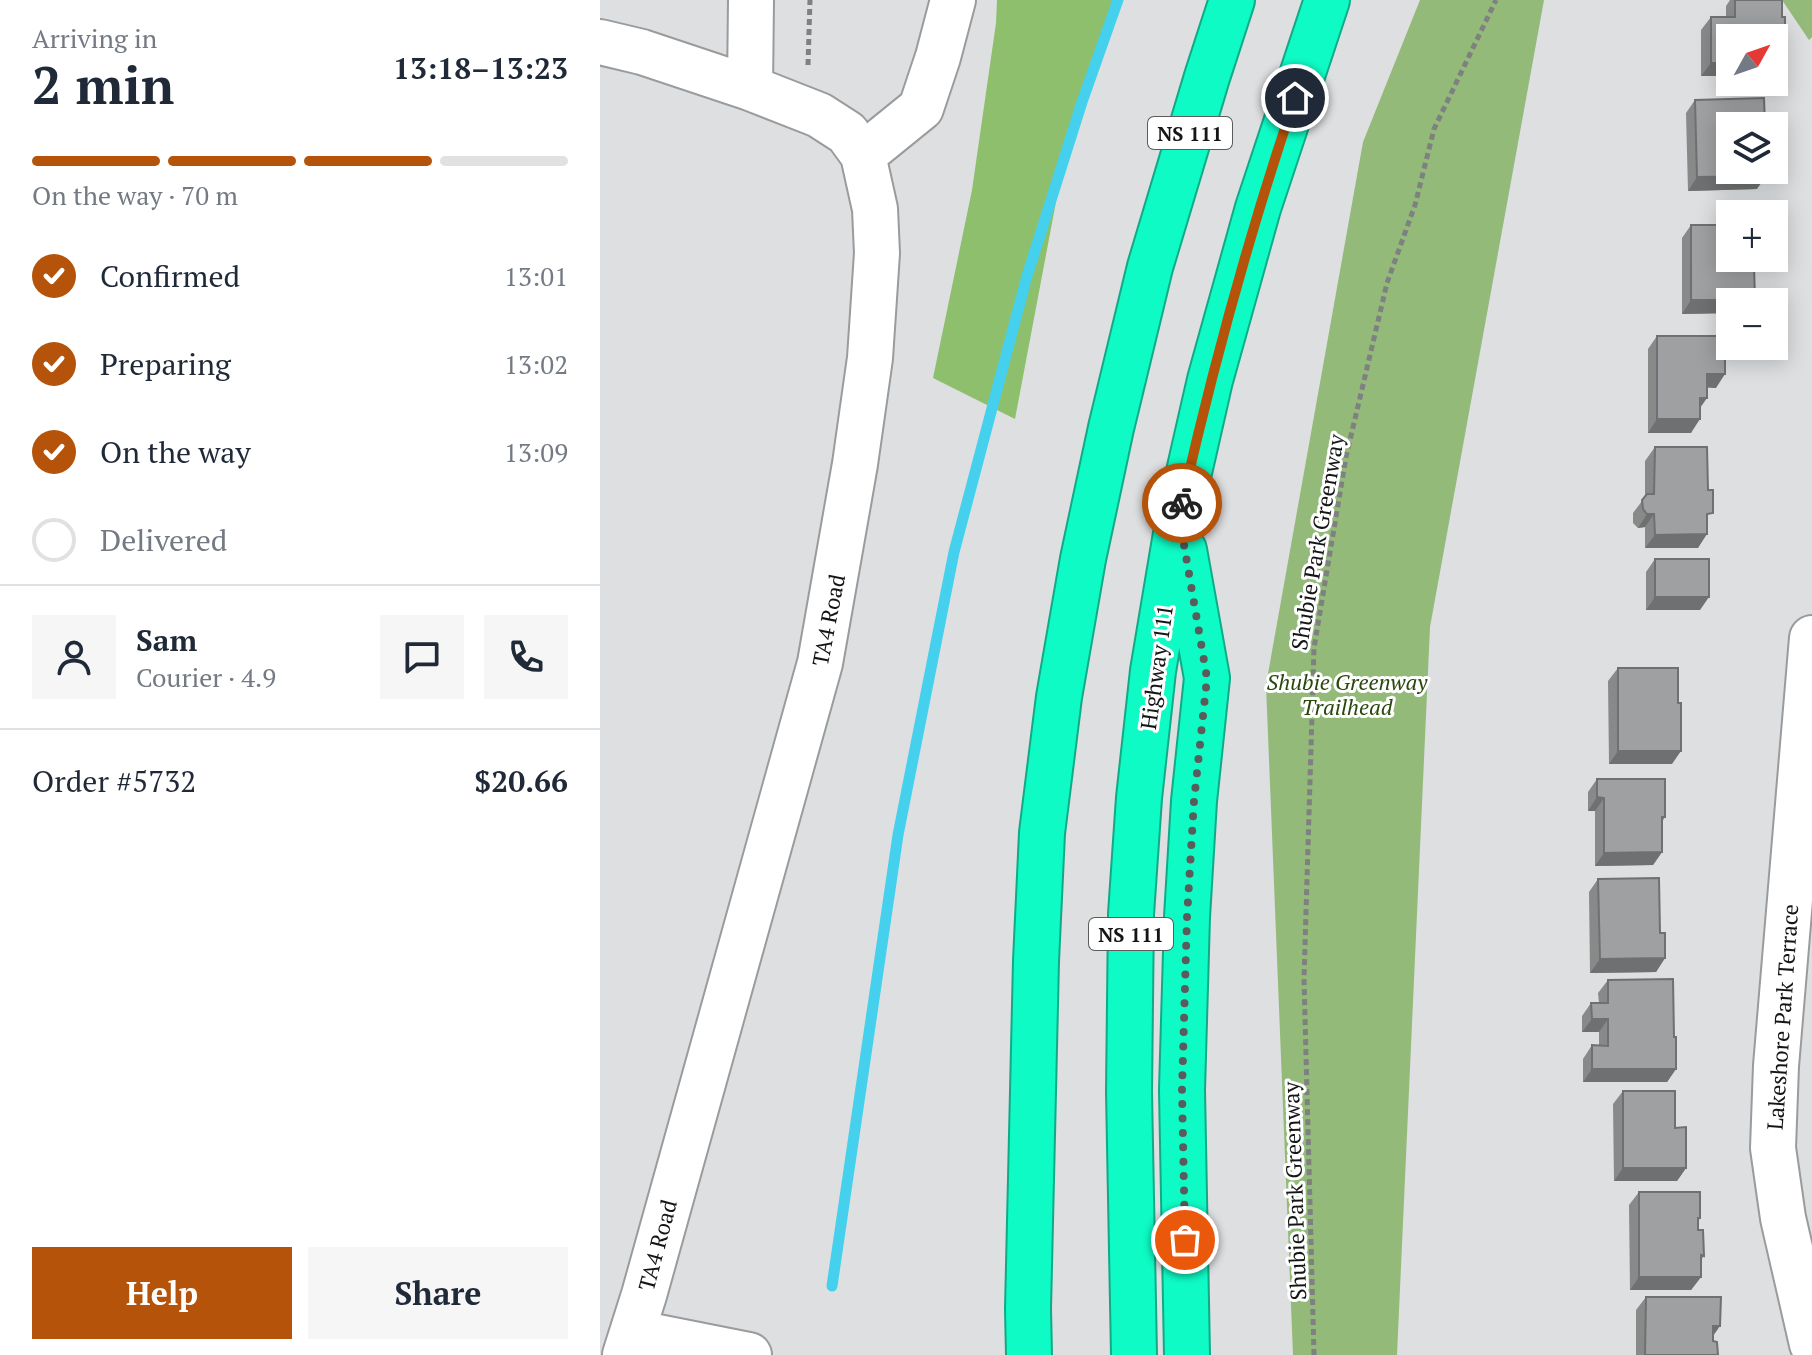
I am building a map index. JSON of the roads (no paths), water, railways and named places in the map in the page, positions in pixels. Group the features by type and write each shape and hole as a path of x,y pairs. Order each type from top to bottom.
{"highway":[{"name":"NS 111","path":"1029,1355 1036,961 1042,833 1059,697 1080,574 1150,267 1232,0"},
{"name":"Highway 111","path":"1134,1355 1129,1092 1131,914 1139,798 1153,671 1179,516 1210,380 1254,222 1327,0"},
{"path":"1179,516 1207,678 1194,801 1182,1074 1187,1355"},
{"path":"1001,1355 1001,1307 1033,1097"}],"street":[{"path":"750,88 751,0"},
{"path":"600,42 642,52 819,115 847,133 863,155 921,108 953,0"},
{"name":"TA4 Road","path":"629,1344 820,663 853,479 870,358 877,253 875,209 863,155"},
{"name":"Lakeshore Park Terrace","path":"1812,638 1776,1066 1773,1148 1783,1218 1812,1344"},
{"path":"629,1344 749,1355"}],"waterway":[{"path":"832,1286 898,835 954,552 1027,276 1118,0"}],"park label":[{"name":"Shubie Greenway Trailhead","path":"1347,694"}]}
